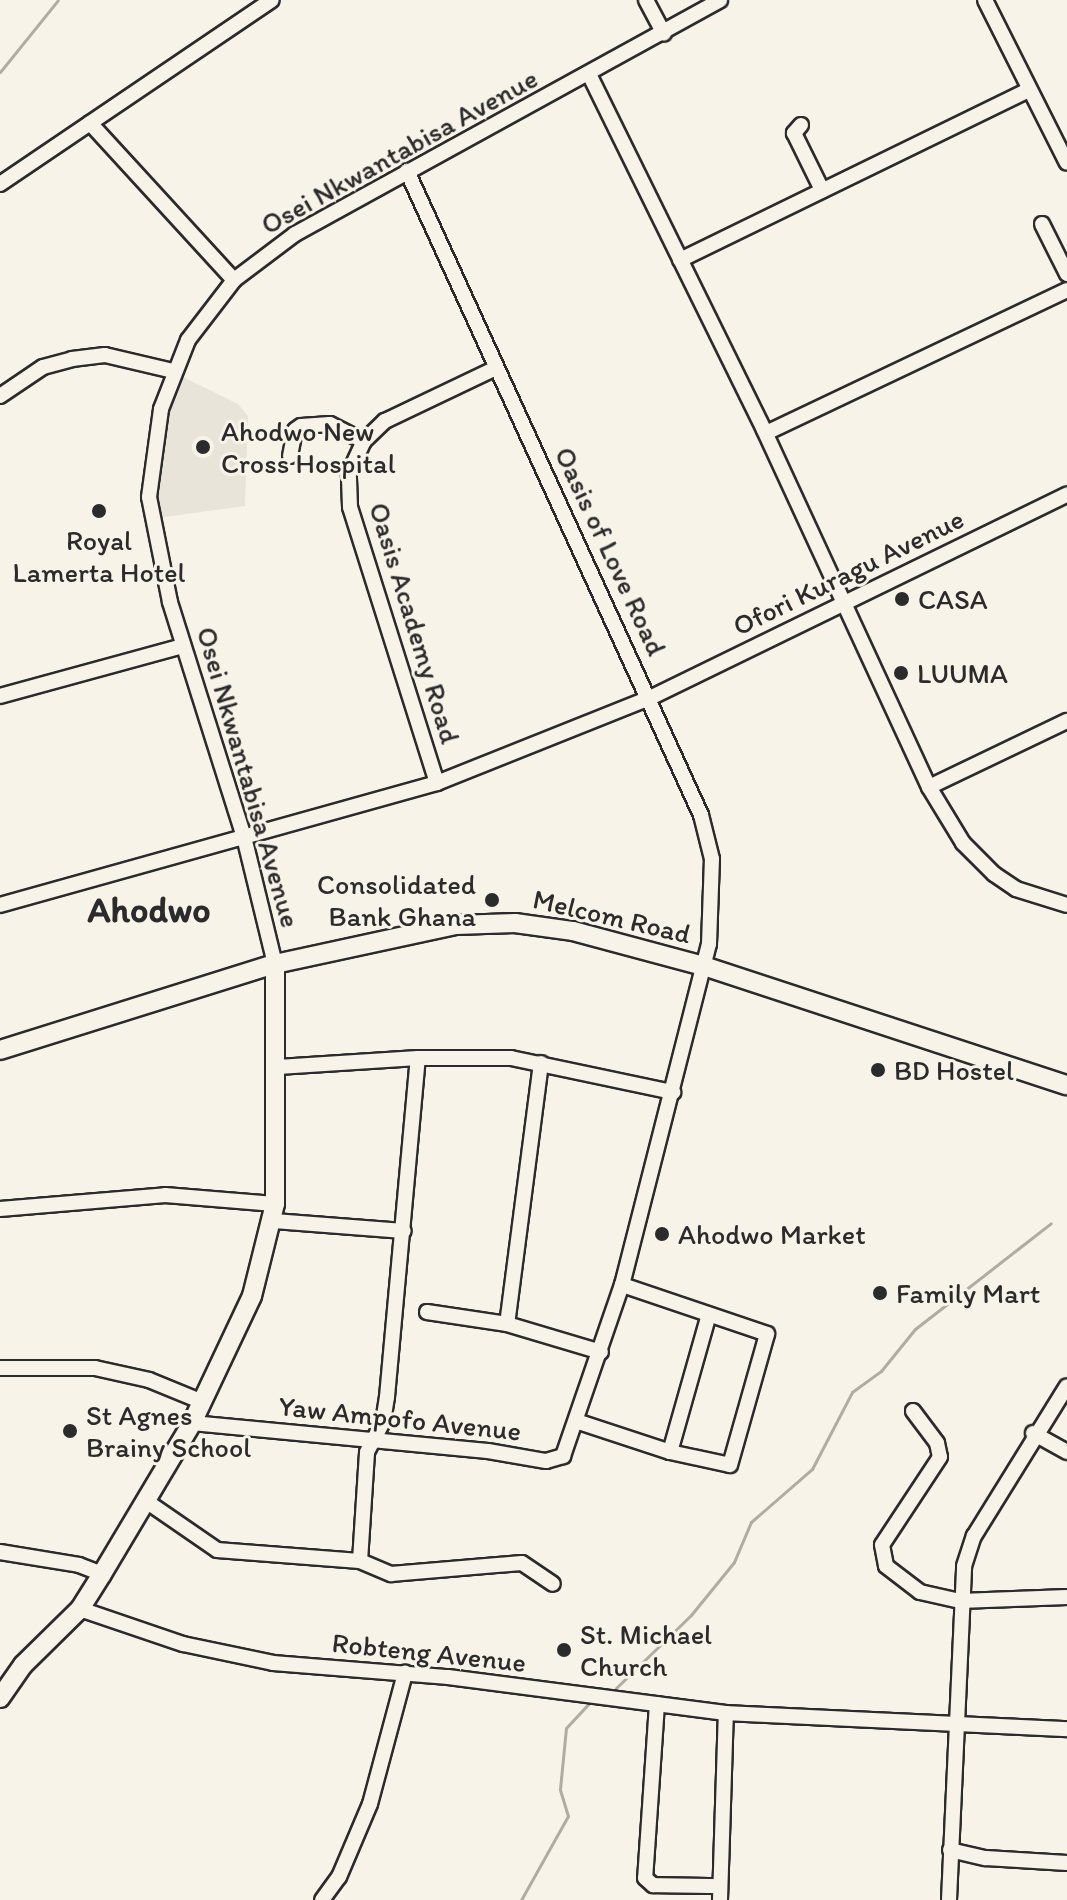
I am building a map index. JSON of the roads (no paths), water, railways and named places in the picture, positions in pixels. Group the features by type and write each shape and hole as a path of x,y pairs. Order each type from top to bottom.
{"main road":[{"name":"Melcom Road","path":"0,1050 275,964 482,922 573,931 704,966 1067,1085"},
{"path":"2,1693 23,1665 80,1609 192,1423 252,1296 275,1212 278,1067 275,964"}],"street":[{"path":"0,184 272,0"},
{"path":"646,0 664,34"},
{"name":"Osei Nkwantabisa Avenue","path":"275,964 244,837 159,560 149,497 152,448 173,371 188,340 234,280 295,234 407,171 590,76 720,0"},
{"path":"985,0 1067,163"},
{"path":"590,76 766,433 842,604 929,787 963,843 994,874 1026,893 1067,905"},
{"path":"680,260 1028,90"},
{"path":"90,123 234,280"},
{"path":"801,125 794,133 822,190"},
{"name":"Oasis of Love Road","path":"407,171 496,368 652,697 709,838 712,915 704,966 673,1092 622,1285 579,1422 568,1449 554,1461"},
{"path":"1042,224 1067,274"},
{"path":"766,433 1067,290"},
{"path":"0,396 43,367 72,359 105,355 173,371"},
{"name":"Oasis Academy Road","path":"437,783 350,507 349,473 364,441 385,421 496,368"},
{"path":"290,456 295,430 305,425 330,424 364,441"},
{"name":"Ofori Kuragu Avenue","path":"0,905 437,783 652,697 1067,495"},
{"path":"0,696 183,646"},
{"path":"929,787 1067,721"},
{"path":"360,1561 372,1440 383,1422 387,1397 418,1058"},
{"path":"278,1067 418,1058 541,1063 673,1092"},
{"path":"507,1324 541,1063"},
{"path":"0,1209 165,1195 404,1231"},
{"path":"579,1422 670,1452 730,1465 768,1345 763,1331 622,1285"},
{"path":"427,1312 507,1324 601,1352"},
{"path":"670,1452 709,1314"},
{"path":"0,1368 95,1368 149,1380 203,1402"},
{"path":"949,1900 960,1601 974,1536 1033,1433 1067,1386"},
{"path":"913,1411 937,1443 940,1457 882,1545 881,1560 920,1592 960,1601 1067,1597"},
{"name":"Yaw Ampofo Avenue","path":"192,1423 554,1461"},
{"path":"1033,1433 1067,1452"},
{"path":"146,1501 226,1553 360,1561 391,1574 522,1563 553,1584"},
{"path":"0,1552 52,1559 102,1574"},
{"name":"Robteng Avenue","path":"80,1609 132,1630 227,1654 726,1713 1067,1729"},
{"path":"322,1900 339,1877 370,1804 405,1673"},
{"path":"657,1704 645,1878 653,1885 719,1893 726,1713"},
{"path":"950,1850 986,1858 1067,1863"}],"waterway":[{"path":"0,72 58,0"},
{"path":"616,1688 691,1615 734,1562 751,1522 812,1469 852,1392 881,1371 915,1329 1051,1223"},
{"path":"521,1900 568,1816 560,1789 566,1728 589,1703"}],"place":[{"name":"Ahodwo New Cross Hospital","path":"203,447"},
{"name":"Royal Lamerta Hotel","path":"99,511"},
{"name":"CASA","path":"902,599"},
{"name":"LUUMA","path":"901,673"},
{"name":"Consolidated Bank Ghana","path":"492,900"},
{"name":"BD Hostel","path":"878,1070"},
{"name":"Ahodwo Market","path":"662,1234"},
{"name":"Family Mart","path":"880,1293"},
{"name":"St Agnes Brainy School","path":"70,1431"},
{"name":"St. Michael Church","path":"564,1650"}],"district":[{"name":"Ahodwo","path":"149,910"}]}
